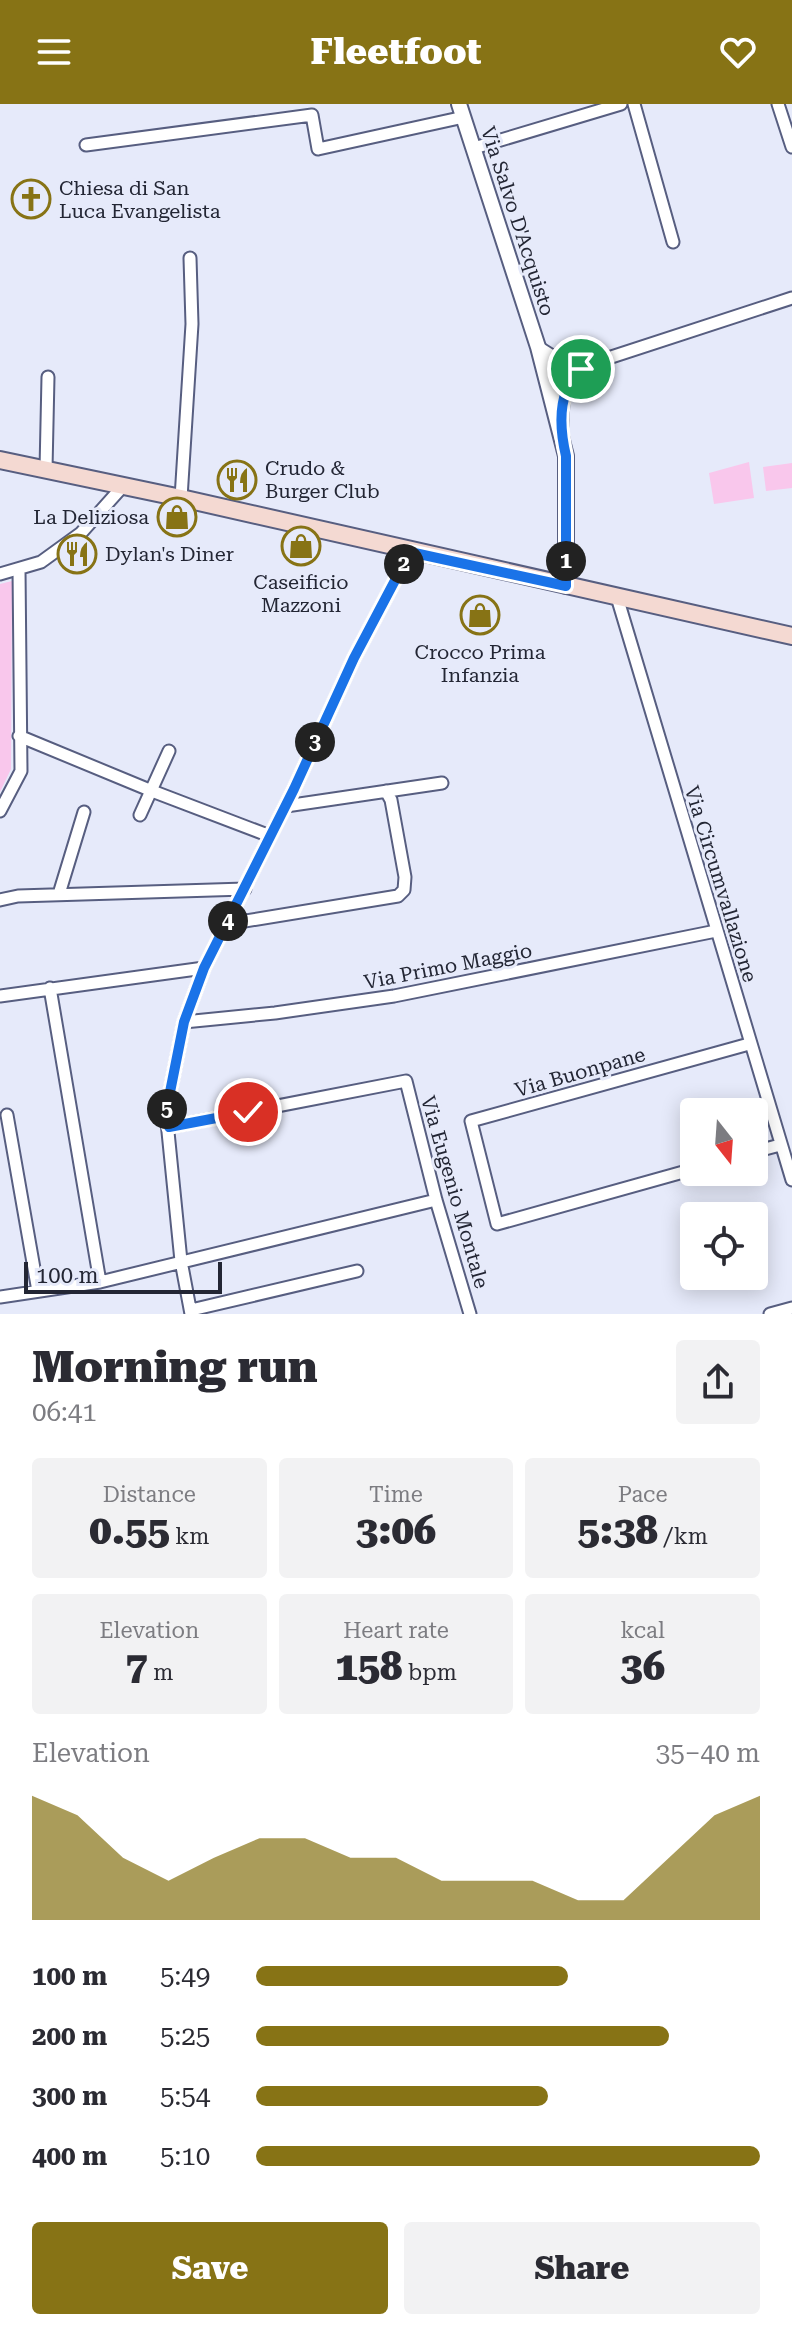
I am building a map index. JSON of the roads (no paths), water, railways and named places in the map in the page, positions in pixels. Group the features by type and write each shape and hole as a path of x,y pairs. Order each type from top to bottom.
{"main road":[{"path":"0,460 792,636"}],"street":[{"path":"474,148 621,104"},
{"path":"634,104 673,242"},
{"path":"778,104 792,147"},
{"path":"86,145 312,115 318,149 462,111"},
{"name":"Via Salvo D'Acquisto","path":"462,111 538,347 566,456 566,586"},
{"path":"181,498 192,324 190,258"},
{"path":"547,378 792,298"},
{"path":"538,347 554,357 586,365"},
{"path":"562,439 564,391 570,379 586,365"},
{"path":"46,469 48,377"},
{"path":"0,574 41,562 81,533 123,486"},
{"path":"357,1271 191,1312 181,1261 166,1112 184,1022 204,968 286,806 354,658 410,552"},
{"path":"0,811 21,771 19,569"},
{"name":"Via Circumvallazione","path":"617,597 792,1180"},
{"path":"19,736 270,836"},
{"path":"140,815 169,751"},
{"path":"286,806 442,783"},
{"path":"227,924 398,896 404,890 405,877 391,800 386,791"},
{"path":"59,894 84,812"},
{"path":"0,900 59,894 245,889"},
{"name":"Via Primo Maggio","path":"184,1022 394,996 716,931"},
{"path":"0,996 204,968"},
{"path":"50,988 100,1282"},
{"name":"Via Buonpane","path":"680,1173 497,1224 471,1121 749,1044"},
{"name":"Via Eugenio Montale","path":"169,1127 406,1081 436,1200 470,1314"},
{"path":"7,1115 38,1291"},
{"path":"768,1148 780,1145"},
{"path":"0,1297 100,1282 436,1200"},
{"path":"770,1314 792,1308"}],"place":[{"name":"Chiesa di San Luca Evangelista","path":"31,199"},
{"name":"Crudo & Burger Club","path":"237,480"},
{"name":"La Deliziosa","path":"177,517"},
{"name":"Caseificio Mazzoni","path":"301,546"},
{"name":"Dylan's Diner","path":"77,554"},
{"name":"Crocco Prima Infanzia","path":"480,615"}]}
